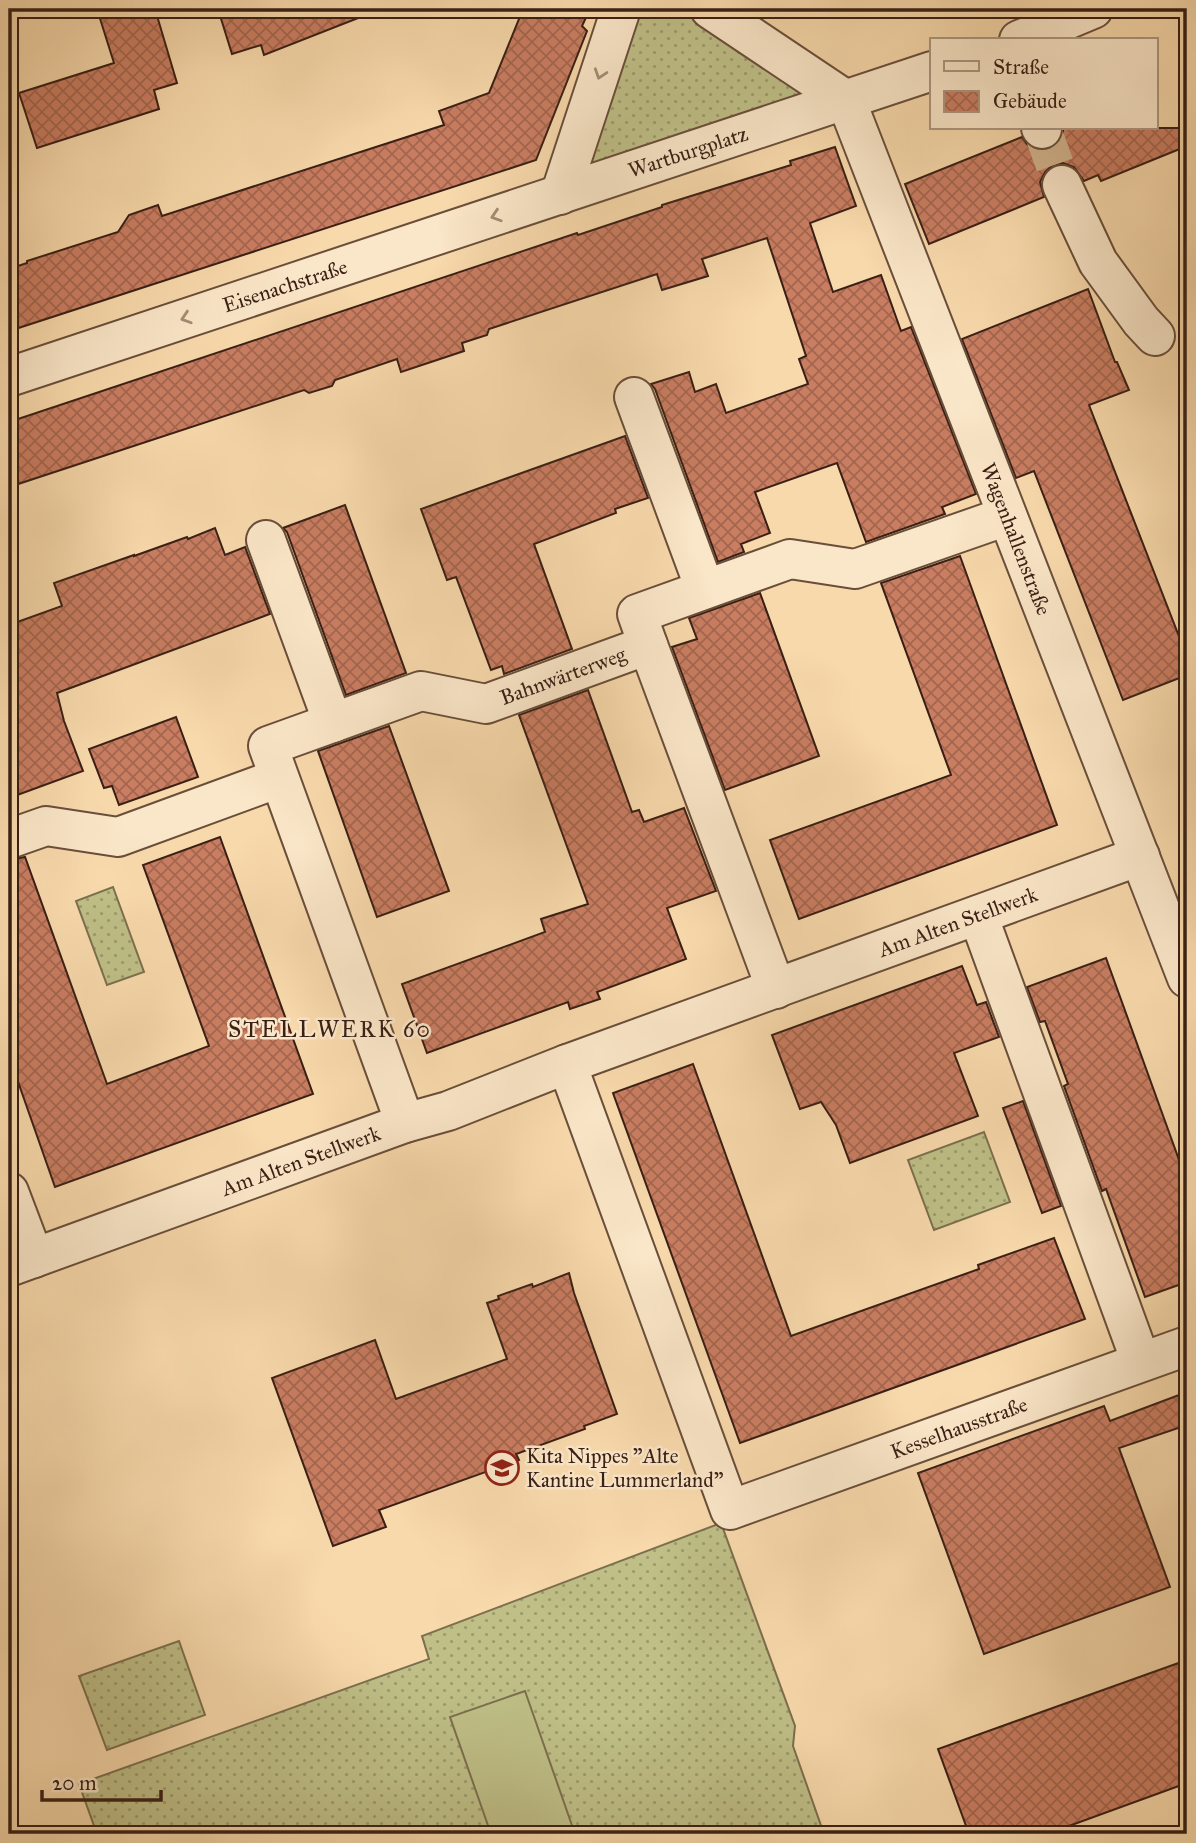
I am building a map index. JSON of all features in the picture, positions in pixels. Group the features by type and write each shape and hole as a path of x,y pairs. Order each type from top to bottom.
{"street":[{"path":"560,195 621,9"},
{"path":"710,9 846,100"},
{"path":"1024,38 1093,9"},
{"name":"Wartburgplatz","path":"560,195 930,72"},
{"name":"Wagenhallenstraße","path":"846,100 1187,978"},
{"path":"1062,186 1098,262 1155,336"},
{"name":"Eisenachstraße","path":"9,377 560,195"},
{"path":"634,397 705,589"},
{"name":"Bahnwärterweg","path":"405,1123 268,747 421,691 486,704 649,645 637,614 790,558 855,569 1007,516"},
{"path":"266,540 333,723"},
{"path":"649,645 776,989"},
{"path":"9,839 46,826 118,837 279,778"},
{"name":"Am Alten Stellwerk","path":"9,1192 21,1263 405,1123 448,1111 568,1064 1140,856"},
{"path":"978,915 1141,1362"},
{"name":"Kesselhausstraße","path":"568,1064 730,1510 1187,1346"}],"green space":[{"path":"638,9 683,9 808,97 583,172"},
{"path":"113,887 144,972 107,985 76,901"},
{"path":"984,1132 1010,1202 934,1230 908,1160"},
{"path":"721,1523 795,1726 793,1746 824,1834 97,1834 79,1784 429,1659 422,1636"},
{"path":"179,1641 205,1715 107,1750 79,1676"},
{"path":"525,1691 575,1834 491,1834 450,1717"}],"building":[{"path":"97,9 155,9 177,83 154,90 159,109 37,148 19,93 114,63"},
{"path":"218,9 376,11 264,55 261,45 232,54"},
{"path":"523,9 590,9 582,26 587,31 536,160 9,331 9,269 118,232 129,215 158,205 162,216 444,125 439,111 489,93"},
{"path":"1187,128 1187,146 1101,181 1098,175 1084,181 1074,167 1063,163 1053,165 1045,172 1040,182 1044,197 929,244 905,184 1022,137 1036,150 1048,150 1058,144 1063,130"},
{"path":"835,147 856,206 810,223 833,292 881,275 901,331 911,327 976,494 942,507 945,514 866,542 837,463 755,492 770,533 741,544 744,552 718,562 651,384 689,372 695,392 716,384 726,413 808,384 799,359 806,356 767,238 702,259 708,276 662,290 657,274 489,329 487,335 462,343 464,351 401,372 397,359 335,380 332,386 309,393 304,390 9,485 9,422 662,205 791,165 790,161"},
{"path":"1088,289 1115,362 1129,390 1089,405 1187,657 1187,675 1123,700 1034,471 1016,478 962,339"},
{"path":"625,436 648,498 615,509 616,513 534,544 572,649 504,674 502,666 491,670 456,577 447,580 421,509"},
{"path":"345,505 406,673 346,695 287,532 283,528"},
{"path":"215,528 225,555 245,547 270,614 57,693 64,721 83,771 9,798 9,625 62,606 54,583"},
{"path":"960,556 1057,825 799,919 770,840 951,775 881,583"},
{"path":"760,593 819,756 725,790 672,647 697,639 689,618"},
{"path":"588,690 632,812 639,810 644,822 684,808 716,891 667,908 686,959 597,992 600,999 570,1009 568,1002 427,1053 402,984 545,932 541,919 588,904 519,715"},
{"path":"176,717 198,777 119,805 112,786 104,788 89,749"},
{"path":"389,726 449,891 377,917 318,751"},
{"path":"220,837 313,1094 55,1187 9,1056 9,860 25,857 107,1084 209,1046 143,865"},
{"path":"1106,958 1187,1182 1187,1282 1145,1297 1106,1189 1102,1191 1064,1086 1068,1084 1045,1021 1040,1022 1027,987"},
{"path":"962,966 977,1005 986,1002 999,1037 954,1053 978,1116 850,1163 836,1125 821,1102 800,1109 772,1035"},
{"path":"693,1064 791,1336 979,1269 978,1265 1054,1238 1085,1319 740,1443 613,1093"},
{"path":"1023,1101 1061,1206 1042,1213 1003,1108"},
{"path":"569,1273 617,1414 584,1426 585,1429 516,1454 519,1460 379,1510 386,1527 333,1546 272,1378 375,1340 396,1399 507,1359 487,1303 499,1299 498,1296 532,1284 533,1287"},
{"path":"1187,1392 1187,1425 1119,1448 1170,1587 984,1654 918,1473 1104,1406 1110,1421"},
{"path":"1187,1660 1187,1783 1047,1834 969,1834 938,1749"}],"tunnel":[{"path":"1042,130 1062,185"}],"place":[{"name":"Kita Nippes \"Alte Kantine Lummerland\"","path":"502,1468"}],"district":[{"name":"STELLWERK 60","path":"330,1029"}]}
